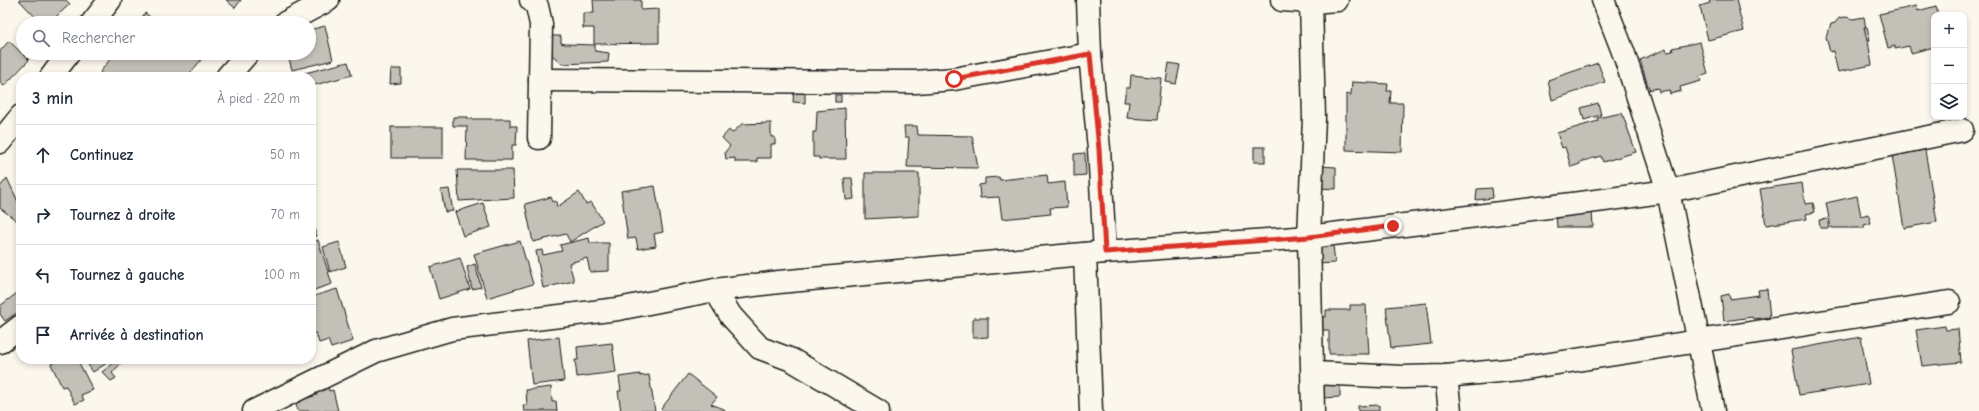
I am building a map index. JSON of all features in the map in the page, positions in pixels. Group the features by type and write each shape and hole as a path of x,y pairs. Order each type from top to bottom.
{"street":[{"path":"97,16 110,0"},
{"path":"298,16 328,0"},
{"path":"531,0 537,6 541,24 539,138"},
{"path":"1088,0 1090,54 1099,149 1091,411"},
{"path":"1282,0 1311,2 1338,0"},
{"path":"1602,0 1624,54 1668,191 1713,411"},
{"path":"1311,2 1314,118 1309,237 1313,411"},
{"path":"540,80 916,82 954,79 1090,54"},
{"path":"55,72 64,60"},
{"path":"231,72 242,60"},
{"path":"0,142 16,122"},
{"path":"263,409 376,351 452,329 618,309 716,290 847,274 1309,237 1668,191 1962,130"},
{"path":"716,290 731,316 760,348 792,360 878,411"},
{"path":"1313,372 1403,377 1446,376 1519,369 1949,302"},
{"path":"0,342 16,330"},
{"path":"1446,376 1450,411"}],"building":[{"path":"19,0 66,0 70,4 57,16 34,16"},
{"path":"226,0 241,0 235,8"},
{"path":"593,0 641,0 641,10 659,9 659,43 594,44 594,28 583,28 583,13 594,13"},
{"path":"1709,0 1736,0 1744,31 1708,40 1700,6 1710,3"},
{"path":"1917,6 1918,11 1936,6 1937,12 1931,12 1931,48 1911,53 1909,46 1895,49 1895,46 1888,48 1879,14"},
{"path":"1846,17 1853,19 1864,17 1872,65 1838,72 1833,51 1830,52 1826,37 1831,24 1835,23 1839,18"},
{"path":"325,26 333,60 292,70 289,60 316,60 316,28"},
{"path":"1864,27 1867,27 1870,40 1867,41"},
{"path":"551,36 561,36 561,43 565,44 595,45 595,51 609,53 608,62 562,64 550,53"},
{"path":"9,41 16,48 16,60 29,60 4,86 0,83 0,51"},
{"path":"1700,42 1708,74 1699,77 1701,81 1680,87 1681,91 1670,94 1669,90 1659,92 1658,88 1648,90 1650,88 1648,86 1640,60 1666,49 1667,52 1673,51 1672,48"},
{"path":"109,60 201,60 191,72 100,72"},
{"path":"348,62 352,75 316,85 316,72 309,72"},
{"path":"1169,63 1180,65 1176,84 1166,82"},
{"path":"1598,63 1605,82 1552,100 1548,80"},
{"path":"391,69 401,69 401,83 390,84"},
{"path":"1131,75 1161,78 1157,120 1127,118 1129,102 1124,102 1126,88 1130,88"},
{"path":"1352,82 1388,84 1387,91 1391,91 1390,103 1403,103 1402,152 1346,150 1346,94 1351,95"},
{"path":"794,86 805,86 805,103 793,102"},
{"path":"835,95 841,95 841,102 835,102"},
{"path":"1598,103 1601,115 1584,120 1581,108"},
{"path":"845,108 846,159 819,159 819,157 813,157 813,132 816,132 817,111"},
{"path":"1622,113 1636,152 1603,162 1601,156 1580,162 1580,164 1571,167 1565,147 1562,148 1557,133 1598,121 1597,118"},
{"path":"453,117 468,117 468,119 510,119 510,126 517,126 516,145 512,145 512,160 466,160 467,126 453,126"},
{"path":"771,123 771,137 775,137 775,144 771,144 771,158 757,158 757,162 735,162 735,158 726,159 725,152 730,146 722,138 729,130 732,133 742,124"},
{"path":"904,126 917,126 918,135 972,136 978,168 907,167 909,137 905,137"},
{"path":"391,127 443,127 443,158 391,158"},
{"path":"1254,147 1265,147 1265,162 1254,162"},
{"path":"1925,150 1937,222 1904,228 1892,155"},
{"path":"1085,153 1086,175 1074,176 1074,154"},
{"path":"1320,166 1336,167 1336,189 1319,188"},
{"path":"457,170 513,170 514,198 459,201"},
{"path":"865,173 919,173 919,216 865,219"},
{"path":"1047,175 1048,184 1065,182 1067,207 1050,208 1051,214 1002,219 999,197 980,198 979,185 985,184 985,178 999,177 1000,180"},
{"path":"7,178 16,197 16,220 0,208 0,187"},
{"path":"844,178 852,178 854,199 846,200"},
{"path":"1802,183 1805,204 1813,203 1815,212 1806,214 1807,219 1766,225 1760,189"},
{"path":"655,186 663,232 654,234 656,246 638,249 636,238 628,239 621,191"},
{"path":"1492,188 1493,198 1476,200 1477,189"},
{"path":"449,189 453,211 445,212 441,190"},
{"path":"579,192 586,204 591,202 603,221 570,242 566,234 533,242 525,204 551,197 553,202 556,201 557,207"},
{"path":"1857,196 1861,216 1868,214 1871,223 1864,225 1864,228 1831,228 1826,203"},
{"path":"483,203 491,227 463,236 455,212"},
{"path":"1592,210 1593,227 1557,227 1556,214"},
{"path":"1827,219 1829,228 1820,228 1819,220"},
{"path":"589,238 590,243 609,243 609,271 590,272 587,258 569,263 574,281 543,288 536,251 542,250 543,255 562,251 560,245"},
{"path":"318,240 332,284 316,289 316,241"},
{"path":"520,241 533,284 487,298 474,254"},
{"path":"339,242 346,267 330,272 323,247"},
{"path":"1333,245 1335,263 1317,264 1316,246"},
{"path":"460,258 470,289 439,299 430,267"},
{"path":"475,264 481,287 472,289 467,267"},
{"path":"337,289 353,341 331,348 328,340 319,343 316,333 316,295"},
{"path":"1767,289 1770,317 1753,319 1752,317 1724,321 1721,296 1729,294 1730,299 1759,295 1758,290"},
{"path":"16,294 16,313 5,321 0,314 0,306"},
{"path":"1426,303 1431,344 1391,348 1386,307"},
{"path":"1350,305 1366,305 1369,354 1329,354 1329,330 1322,330 1322,317 1326,317 1326,310 1350,310"},
{"path":"973,318 988,318 988,337 973,338"},
{"path":"1945,326 1946,330 1958,329 1961,362 1922,366 1916,330"},
{"path":"559,337 564,381 532,385 527,341"},
{"path":"1861,337 1869,384 1799,395 1791,350"},
{"path":"612,343 616,372 577,377 575,360 578,360 577,347"},
{"path":"51,364 80,364 93,390 81,395 84,400 75,404 66,386 62,387"},
{"path":"87,364 105,364 93,372"},
{"path":"112,364 120,364 112,373 116,378 111,381 102,372"},
{"path":"640,374 640,376 649,375 655,411 621,411 618,391 621,391 619,377"},
{"path":"688,374 717,397 711,404 724,409 725,411 663,411 661,409"},
{"path":"1340,381 1340,397 1322,398 1321,382"},
{"path":"328,386 329,391 333,390 338,411 298,411 295,402 317,395 315,389"},
{"path":"551,387 552,402 556,401 557,411 524,411 523,405 527,405 526,390"},
{"path":"1379,405 1379,411 1358,411 1358,406"}],"route":[{"path":"954,79 1090,54 1099,149 1105,252 1309,237 1393,226"}]}
